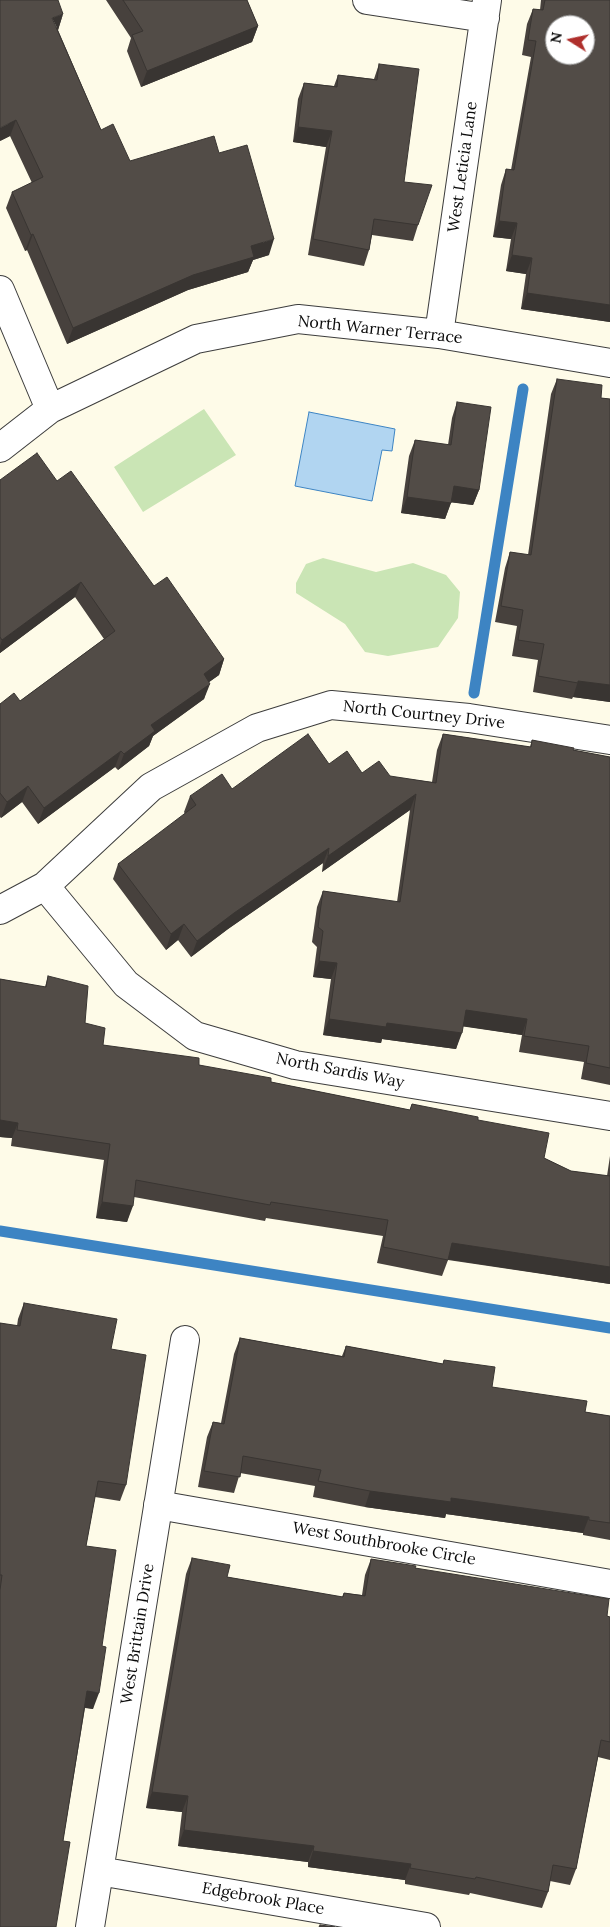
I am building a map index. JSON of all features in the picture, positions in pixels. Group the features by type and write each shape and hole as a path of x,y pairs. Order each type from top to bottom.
{"street":[{"path":"367,0 486,9"},
{"name":"West Leticia Lane","path":"439,334 486,9"},
{"path":"0,290 50,409"},
{"name":"North Warner Terrace","path":"0,448 50,409 196,339 298,319 439,334 610,363"},
{"name":"North Courtney Drive","path":"0,910 45,886 151,787 257,728 331,705 469,718 610,740"},
{"name":"North Sardis Way","path":"45,886 126,984 195,1036 295,1065 610,1116"},
{"name":"West Brittain Drive","path":"90,1927 185,1340"},
{"name":"West Southbrooke Circle","path":"158,1505 610,1584"},
{"name":"Edgebrook Place","path":"99,1871 426,1927"}],"green space":[{"path":"204,409 236,455 143,512 114,467"},
{"path":"323,558 376,572 413,563 446,575 460,592 458,618 438,647 388,656 365,652 345,624 296,593 296,583 306,564"}],"water":[{"path":"309,412 395,429 392,451 382,450 372,501 295,486"}],"building":[{"path":"0,0 58,0 63,14 52,18 101,130 113,124 130,161 214,136 219,153 247,145 274,239 251,246 254,257 193,275 73,328 33,234 31,235 12,192 43,177 16,120 0,128"},
{"path":"123,0 247,0 258,26 147,71 132,35 143,31"},
{"path":"545,0 610,0 610,305 527,293 532,258 512,255 517,223 499,221 506,169 514,170 536,41 528,40 533,9 543,10"},
{"path":"379,64 419,69 404,182 432,185 418,225 374,219 369,250 313,239 332,131 298,127 304,83 337,87 338,75 377,80"},
{"path":"557,379 602,385 601,398 610,399 610,685 578,681 578,683 538,676 544,644 518,640 523,610 501,606 510,552 531,555"},
{"path":"457,402 491,407 479,490 454,486 451,503 407,497 415,440 451,445"},
{"path":"37,453 57,481 71,471 154,586 167,577 224,659 204,674 210,684 151,725 155,731 124,754 121,751 44,808 28,786 7,802 0,793 0,704 14,693 20,701 115,631 81,582 2,640 0,637 0,480"},
{"path":"308,734 329,764 347,751 362,773 379,761 390,776 436,783 443,734 531,747 532,740 610,757 610,1068 586,1063 589,1046 524,1036 527,1019 466,1010 462,1033 387,1023 386,1027 329,1019 337,963 319,961 323,931 318,927 323,891 400,902 416,794 328,856 329,848 234,913 197,941 184,924 171,934 118,864 196,805 190,796 222,774 232,789"},
{"path":"48,976 88,986 85,1023 105,1028 103,1045 199,1058 199,1065 271,1078 271,1082 410,1110 412,1104 478,1117 478,1120 549,1133 544,1158 571,1171 610,1176 610,1267 452,1243 448,1260 383,1247 388,1220 271,1202 270,1205 136,1180 133,1206 102,1202 110,1144 17,1130 18,1123 0,1120 0,979 46,987"},
{"path":"24,1303 117,1319 111,1349 146,1355 126,1485 98,1481 86,1546 116,1550 102,1646 106,1647 99,1693 87,1691 63,1841 70,1842 56,1927 0,1927 0,1590 2,1575 0,1575 0,1323 20,1326"},
{"path":"240,1338 344,1357 346,1346 443,1364 444,1360 495,1367 492,1387 587,1401 585,1412 610,1416 610,1523 589,1520 589,1517 451,1498 451,1502 370,1491 318,1481 321,1470 243,1456 240,1477 204,1471 213,1422 224,1424"},
{"path":"192,1558 230,1565 227,1577 343,1597 344,1593 365,1596 371,1559 416,1566 415,1568 609,1599 607,1616 610,1617 610,1742 601,1740 576,1869 553,1865 548,1892 476,1877 475,1879 410,1868 411,1864 313,1851 314,1846 184,1830 188,1796 152,1792"},
{"path":"320,1925 335,1927 319,1927"}],"waterway":[{"path":"474,693 523,389"},
{"path":"0,1231 610,1328"}]}
